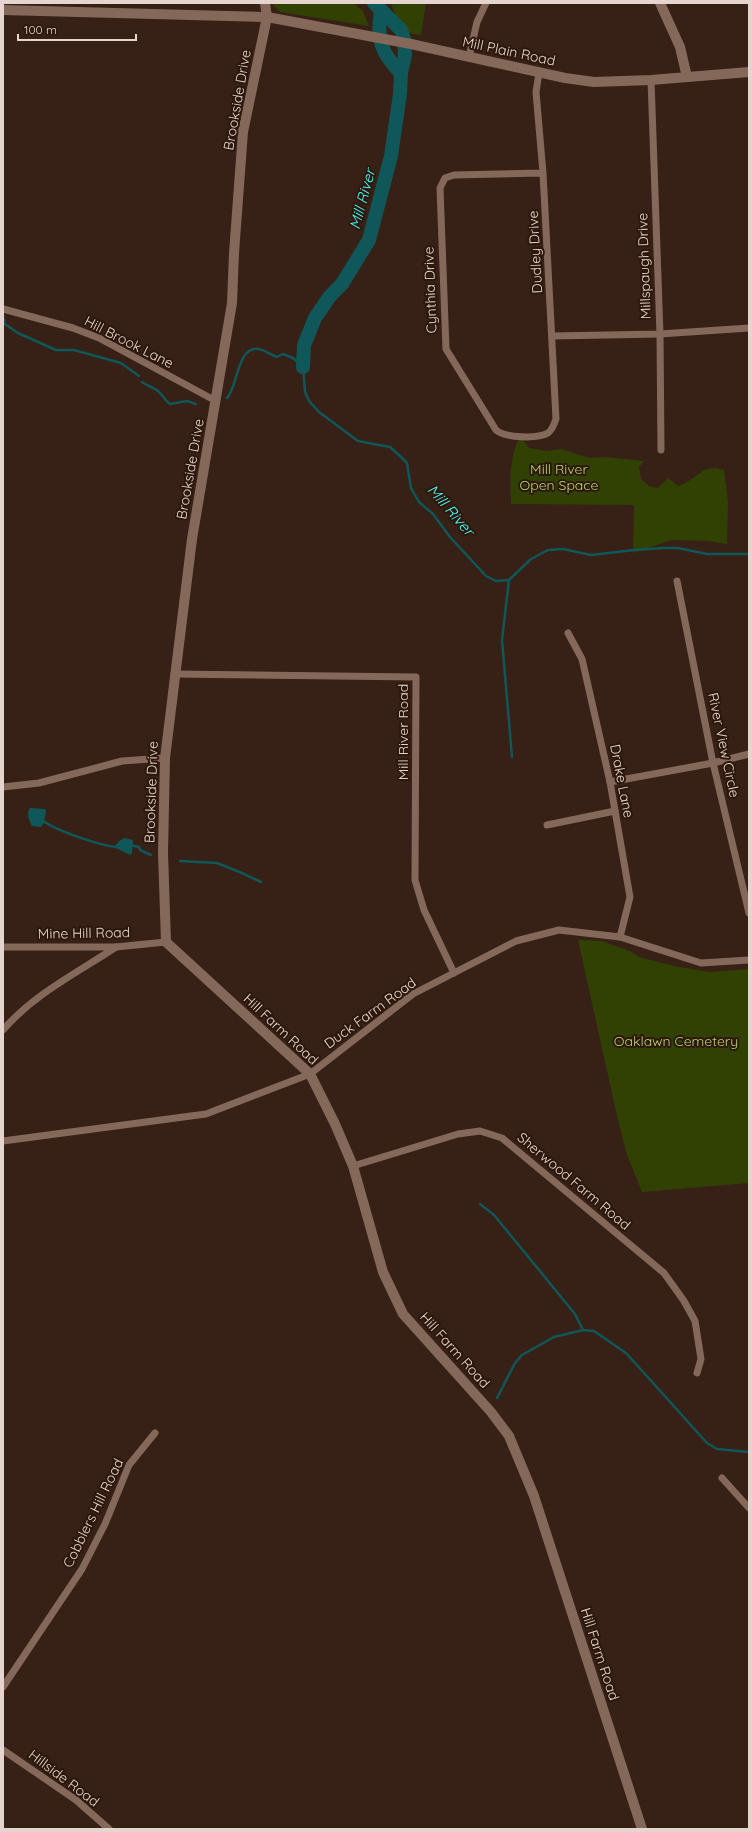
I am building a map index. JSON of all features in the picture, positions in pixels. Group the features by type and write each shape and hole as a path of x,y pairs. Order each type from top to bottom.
{"main road":[{"name":"Brookside Drive","path":"166,942 163,853 164,758 192,539 232,303 234,253 243,132 267,16 266,3"},
{"path":"660,3 680,47 687,77"},
{"name":"Mill Plain Road","path":"3,10 267,16 411,44 539,73 594,82 651,80 749,72"},
{"name":"Hill Farm Road","path":"166,942 310,1074 335,1124 353,1166 383,1272 403,1314 491,1412 509,1436 534,1496 642,1829"}],"street":[{"path":"469,57 477,22 486,3"},
{"name":"Dudley Drive","path":"539,73 536,92 543,173 556,415 555,424 551,430"},
{"name":"Millspaugh Drive","path":"651,80 660,334 661,450"},
{"name":"Cynthia Drive","path":"543,173 449,176 441,183 439,193 446,348 500,433 508,436 538,436 551,430"},
{"name":"Hill Brook Lane","path":"3,309 73,328 99,338 216,401"},
{"path":"552,336 660,334 749,328"},
{"name":"River View Circle","path":"677,581 713,763 749,913"},
{"name":"Drake Lane","path":"568,633 582,659 610,782 630,897 620,937"},
{"name":"Mill River Road","path":"174,674 416,677 415,880 424,910 454,973"},
{"path":"610,782 713,763 749,754"},
{"path":"3,787 39,783 122,761 164,758"},
{"path":"547,825 615,812"},
{"name":"Duck Farm Road","path":"3,1140 206,1114 310,1074 413,994 516,940 558,930 620,937 701,964 749,960"},
{"name":"Mine Hill Road","path":"3,947 116,947 166,942"},
{"path":"3,1030 14,1018 44,993 116,947"},
{"name":"Sherwood Farm Road","path":"353,1166 458,1134 480,1131 502,1138 664,1273 684,1301 695,1321 701,1359 697,1373"},
{"name":"Cobblers Hill Road","path":"3,1687 82,1569 105,1524 129,1466 155,1433"},
{"path":"722,1478 749,1508"},
{"name":"Hillside Road","path":"3,1750 76,1800 109,1829"}],"green space":[{"path":"273,3 353,3 363,11 369,26 280,12"},
{"path":"391,3 426,3 421,35 408,33 395,14"},
{"name":"Mill River Open Space","path":"520,436 529,448 547,451 561,449 590,458 606,457 644,461 639,467 641,479 649,486 658,488 668,478 678,486 705,470 716,468 724,470 728,501 727,544 708,541 672,540 633,553 634,505 511,504 512,461 516,444"},
{"name":"Oaklawn Cemetery","path":"578,940 602,941 632,952 639,957 674,966 709,972 749,969 749,1183 642,1192 627,1155 617,1116"}],"water":[{"path":"30,808 45,809 44,822 41,827 32,826 28,815"},
{"path":"125,838 133,840 132,853 130,855 114,847 119,841"}],"waterway":[{"name":"Mill River","path":"303,367 304,345 315,318 330,296 342,284 369,240 391,156 400,94 401,73 405,55 404,39 401,30 374,3"},
{"name":"Mill River","path":"381,11 379,30 382,45 389,59 401,73"},
{"path":"3,316 5,324 18,333 56,350 74,350 121,363 139,376"},
{"name":"Mill River","path":"227,398 231,393 239,368 246,353 259,349 277,357 283,354 293,358 303,367 305,392 309,401 319,412 358,441 390,447 399,455 407,463 411,488 419,502 433,514 450,537 486,576 496,581 509,580 531,559 548,550 563,549 591,555 634,550 678,548 707,554 749,554"},
{"path":"142,382 158,391 170,404 187,401 196,404"},
{"path":"509,580 502,640 512,757"},
{"path":"42,820 78,837 100,844 117,847"},
{"path":"130,845 139,847 140,850 151,855"},
{"path":"180,861 217,863 261,882"},
{"path":"480,1204 494,1215 575,1314 583,1330"},
{"path":"497,1398 515,1363 522,1355 554,1337 583,1330 594,1331 626,1353 707,1443 717,1449 749,1452"}]}
